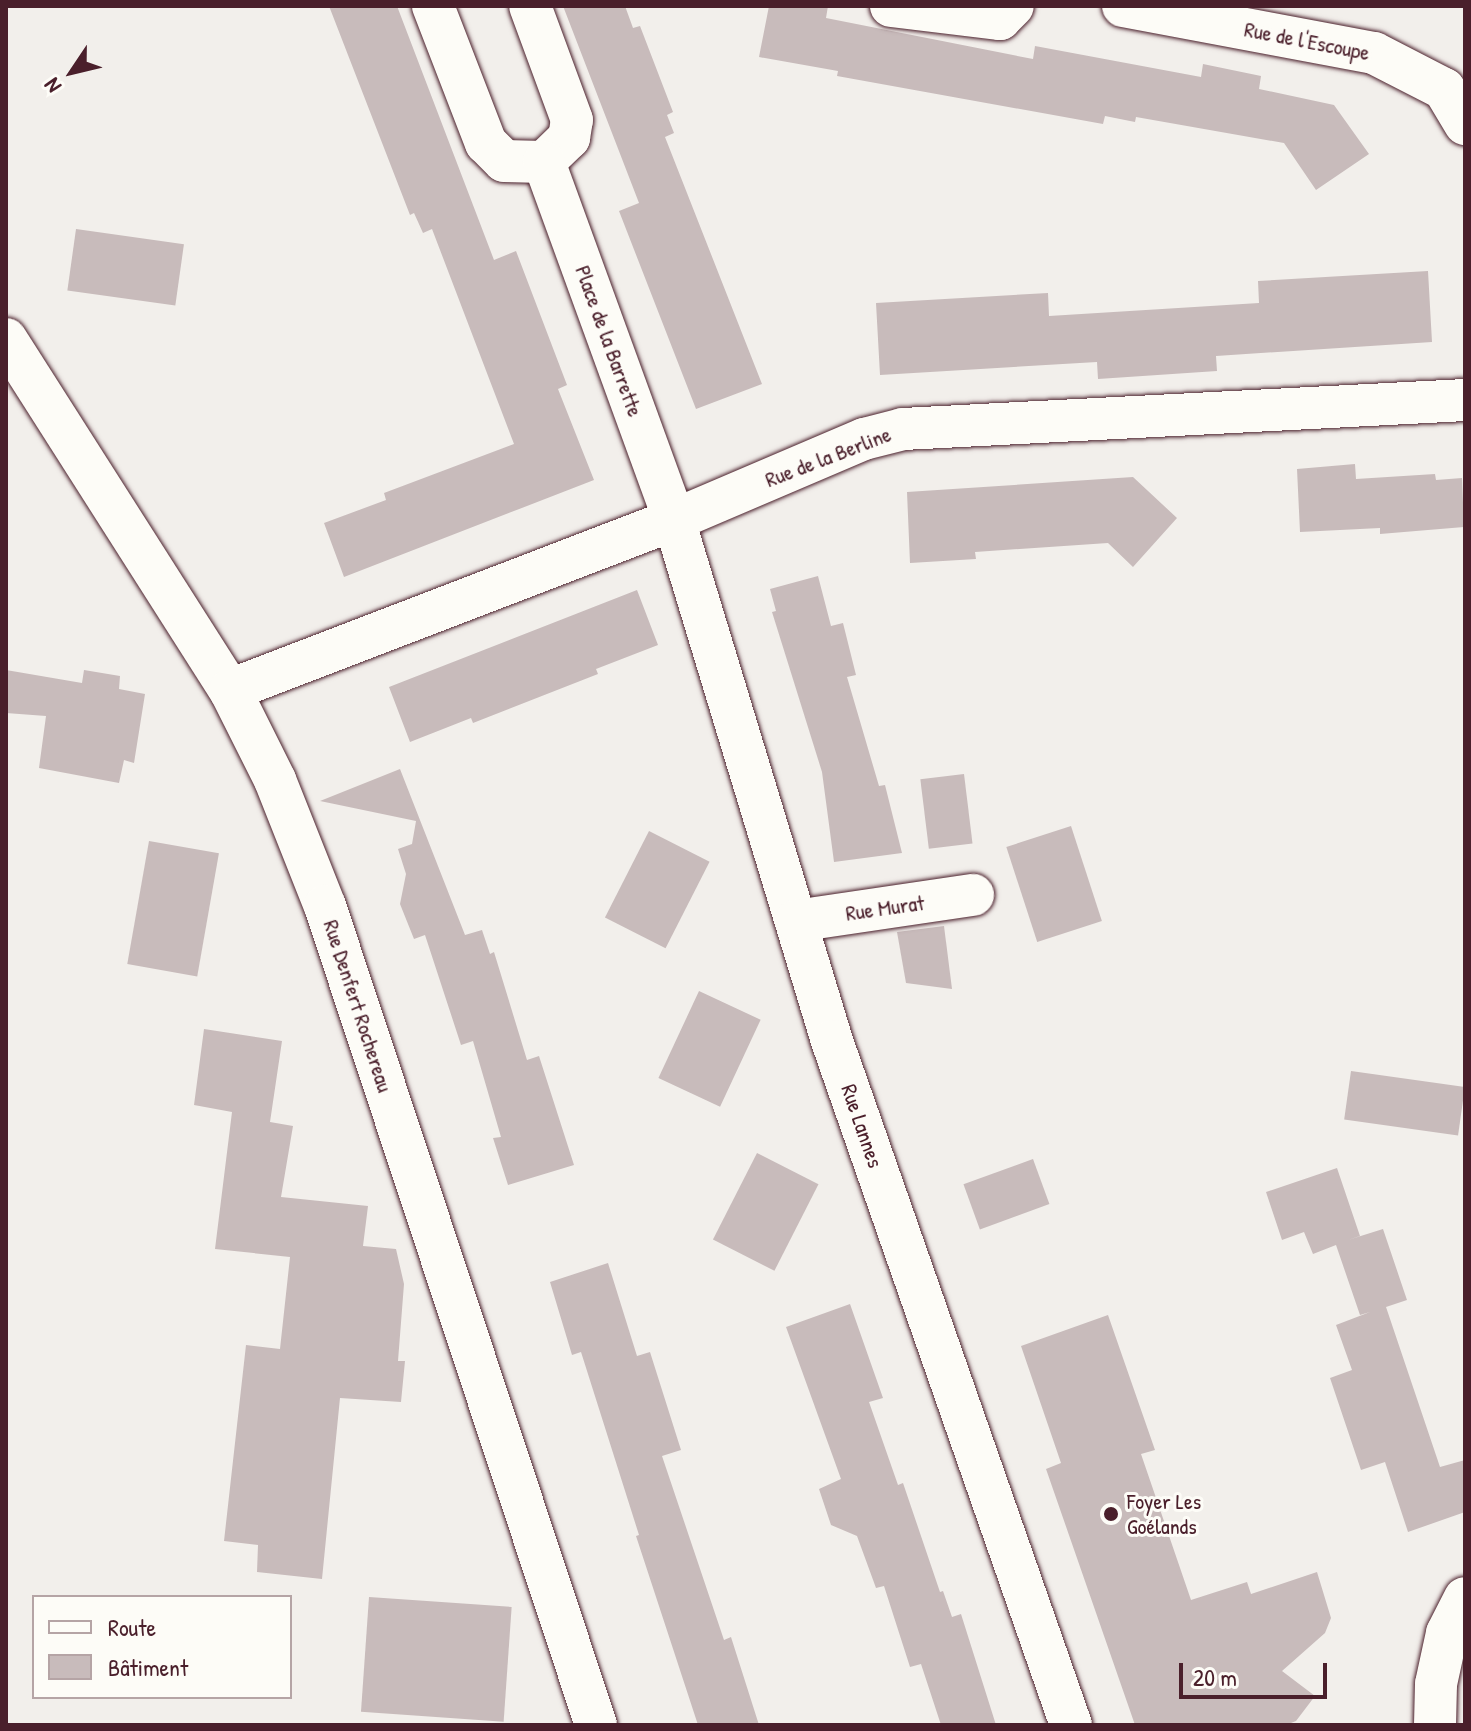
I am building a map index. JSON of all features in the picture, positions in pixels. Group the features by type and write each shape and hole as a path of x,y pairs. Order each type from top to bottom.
{"street":[{"path":"433,6 486,143 504,161 544,162 569,138 572,120 530,6"},
{"path":"891,6 1000,19 1013,6"},
{"name":"Rue de l'Escoupe","path":"1123,6 1374,53 1444,89 1465,124"},
{"name":"Place de la Barrette","path":"544,162 674,520"},
{"name":"Rue Denfert Rochereau","path":"6,339 230,690 275,780 325,906 596,1725"},
{"name":"Rue de la Berline","path":"230,690 674,520 864,439 903,429 1465,400"},
{"name":"Rue Lannes","path":"674,520 832,1041 1071,1725"},
{"name":"Rue Murat","path":"796,921 973,895"},
{"path":"1435,1725 1436,1684 1447,1633 1465,1598"}],"building":[{"path":"329,6 397,6 494,260 516,251 567,385 558,389 594,480 344,577 324,523 386,500 384,493 514,444 432,229 423,233 414,213 410,215"},
{"path":"563,6 625,6 633,28 640,26 673,112 667,115 674,133 665,137 762,384 696,409 619,211 639,203"},
{"path":"769,6 828,6 826,18 1033,59 1035,46 1201,77 1203,64 1261,76 1259,89 1334,105 1369,154 1316,190 1284,143 1136,117 1135,122 1105,116 1103,124 837,76 838,71 759,57"},
{"path":"76,229 184,244 175,306 67,290"},
{"path":"1428,271 1432,342 1216,356 1217,371 1098,379 1097,362 880,375 876,303 1048,293 1049,316 1259,303 1258,281"},
{"path":"1355,464 1356,479 1435,474 1436,480 1462,478 1464,527 1380,534 1380,528 1300,532 1297,469"},
{"path":"1133,477 1177,518 1133,567 1108,543 975,552 976,559 910,563 907,492"},
{"path":"818,576 831,626 843,623 856,675 847,677 879,786 885,785 902,853 834,862 822,772 772,612 776,611 770,589"},
{"path":"637,590 658,645 596,669 598,674 473,723 471,718 410,742 389,687"},
{"path":"6,670 82,683 84,670 120,676 119,689 145,694 134,763 124,760 119,783 39,768 46,716 6,713"},
{"path":"400,769 465,935 482,930 490,954 494,952 527,1060 539,1056 574,1165 508,1185 493,1138 501,1137 473,1041 461,1045 425,935 414,939 400,904 406,874 398,849 412,844 416,821 320,801"},
{"path":"964,774 973,843 929,849 920,779"},
{"path":"1071,826 1102,921 1037,942 1006,847"},
{"path":"649,831 710,862 666,948 605,917"},
{"path":"149,841 219,853 197,976 127,964"},
{"path":"944,926 952,989 906,983 897,932"},
{"path":"699,991 761,1020 720,1107 658,1078"},
{"path":"204,1029 282,1041 270,1122 293,1126 281,1197 368,1206 363,1246 396,1249 404,1284 398,1361 405,1361 401,1402 340,1398 322,1579 257,1572 258,1545 224,1541 246,1345 280,1349 290,1257 215,1249 232,1112 194,1105"},
{"path":"1351,1071 1465,1087 1458,1136 1344,1120"},
{"path":"757,1153 818,1184 774,1271 713,1239"},
{"path":"1033,1159 1049,1204 980,1229 963,1184"},
{"path":"1337,1168 1360,1236 1348,1240 1383,1229 1407,1300 1386,1307 1440,1467 1465,1460 1465,1512 1408,1532 1385,1462 1361,1470 1330,1378 1352,1370 1336,1325 1370,1312 1360,1315 1336,1245 1313,1254 1304,1232 1282,1240 1266,1192"},
{"path":"608,1263 637,1356 650,1352 681,1450 662,1456 724,1640 731,1637 759,1725 698,1725 636,1536 639,1535 581,1352 572,1355 550,1282"},
{"path":"850,1304 883,1398 869,1402 898,1485 903,1483 940,1592 943,1591 952,1617 961,1614 996,1725 941,1725 921,1664 910,1667 884,1586 876,1588 857,1536 831,1525 819,1489 841,1479 786,1327"},
{"name":"Foyer Les Goélands","path":"1108,1315 1155,1450 1141,1454 1191,1600 1247,1582 1251,1594 1317,1572 1331,1618 1325,1633 1282,1671 1315,1696 1296,1721 1286,1725 1135,1725 1046,1469 1061,1463 1021,1346"},
{"path":"369,1597 512,1607 504,1722 361,1712"}],"place":[{"name":"Foyer Les Goélands","path":"1111,1514"}]}
